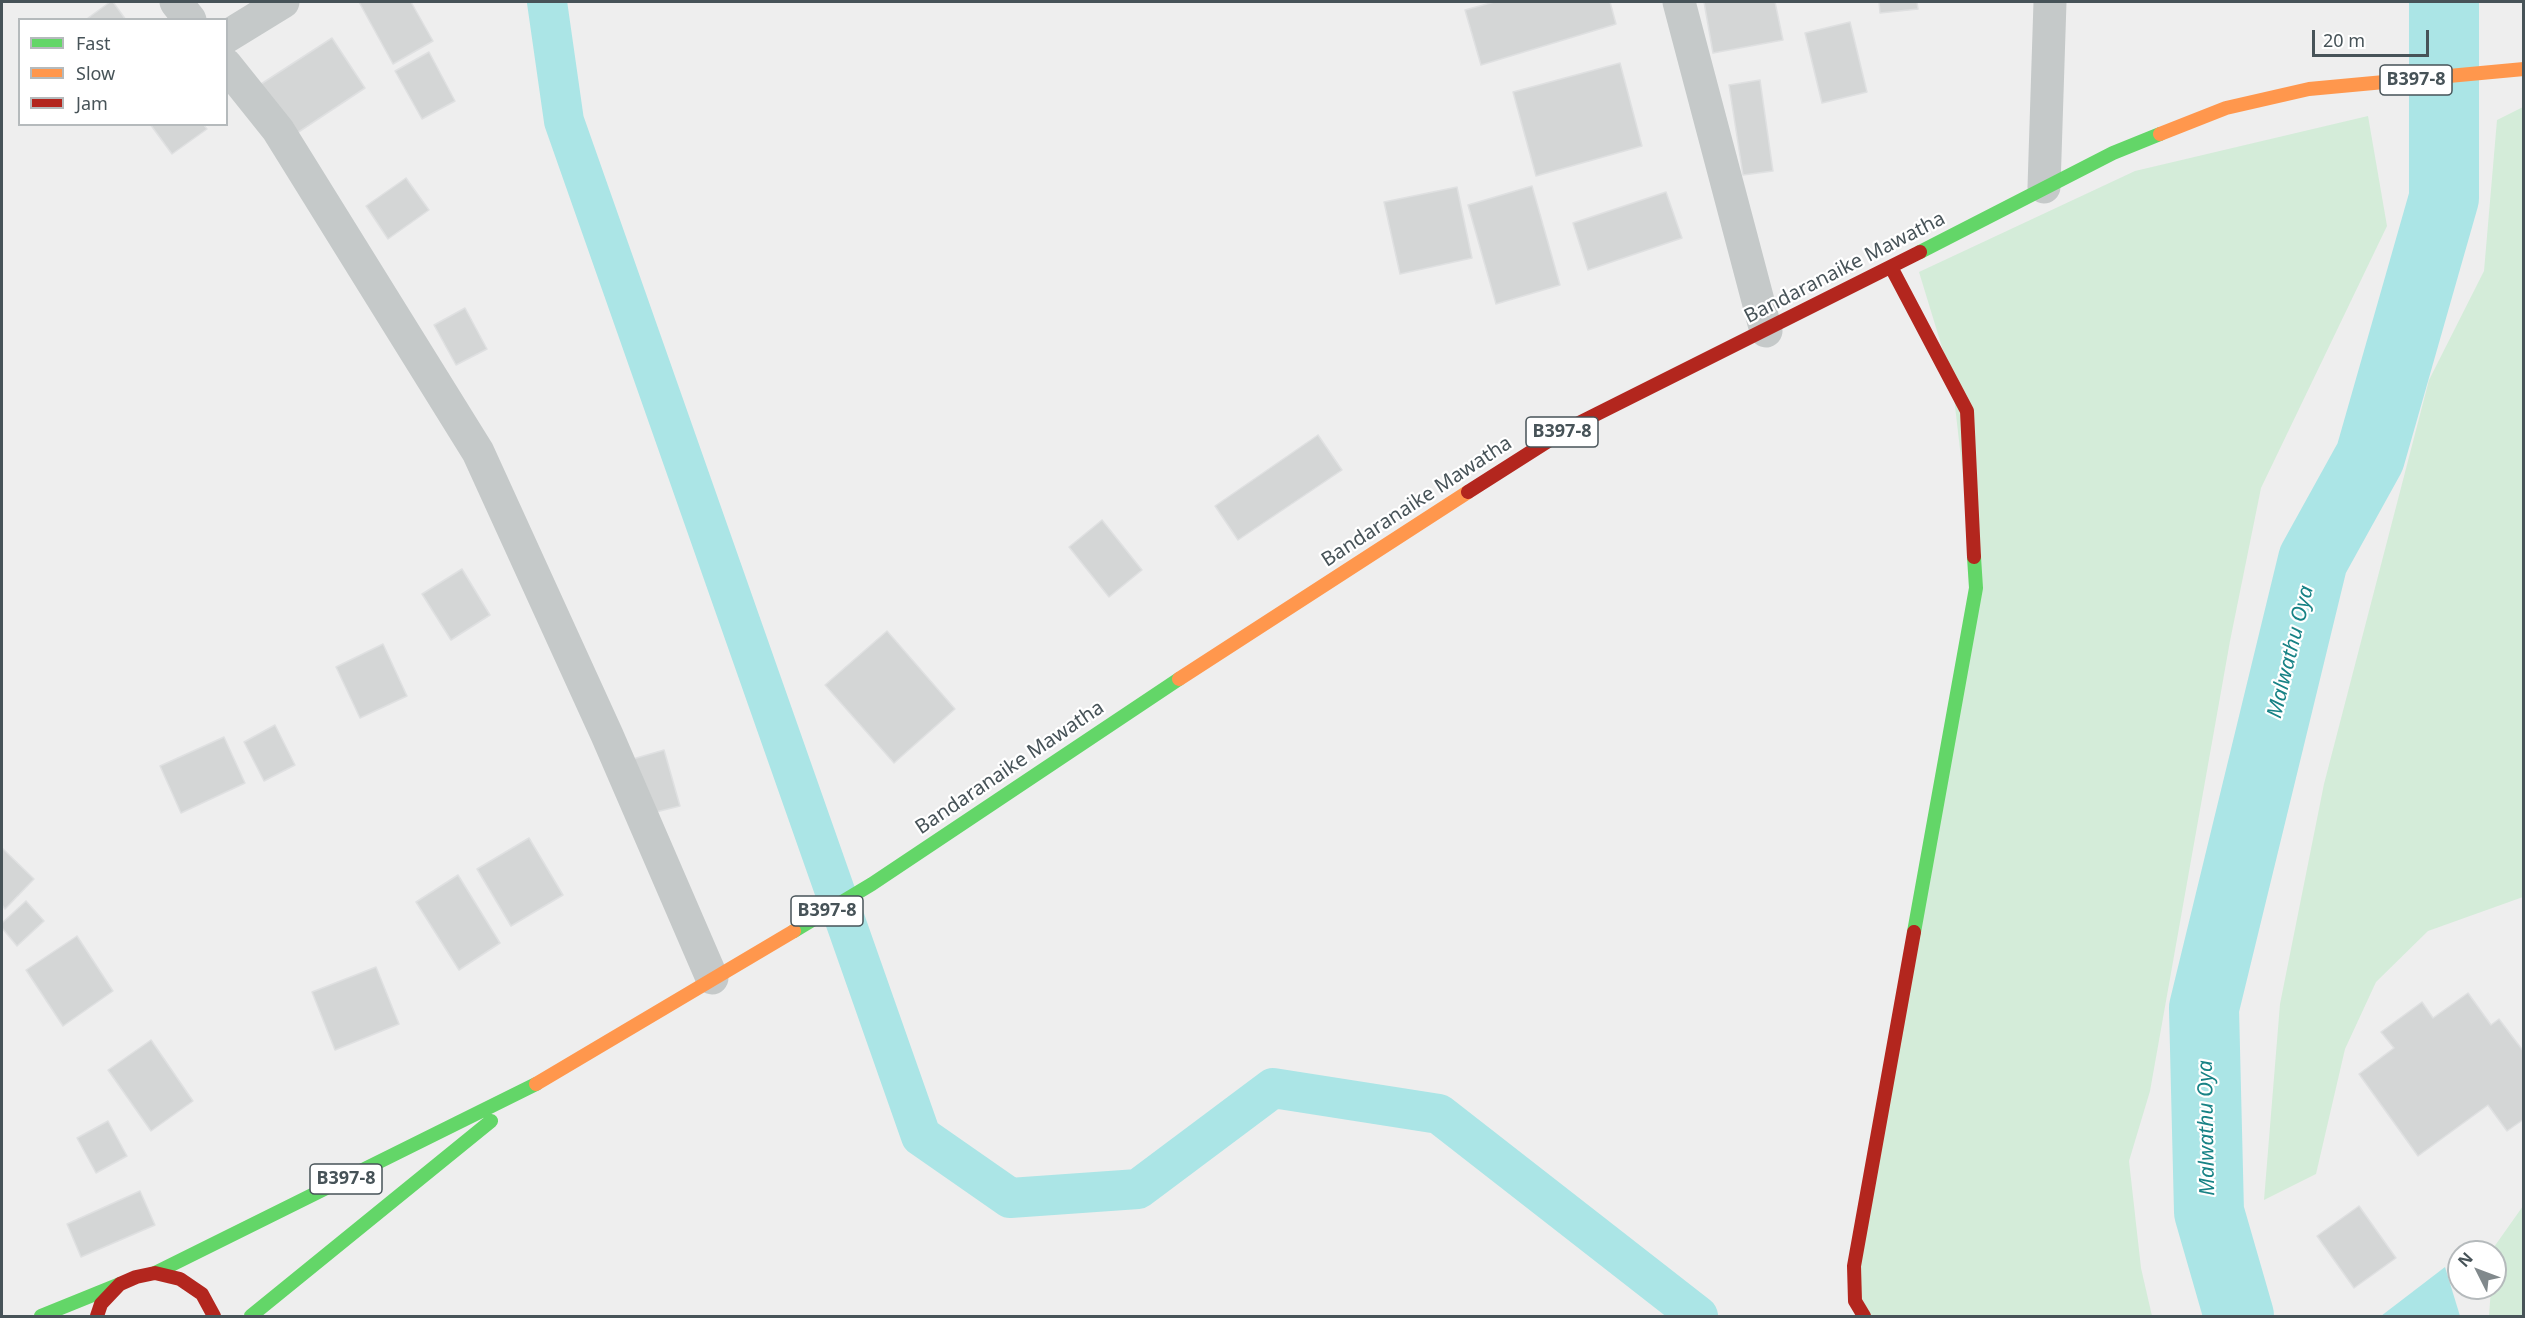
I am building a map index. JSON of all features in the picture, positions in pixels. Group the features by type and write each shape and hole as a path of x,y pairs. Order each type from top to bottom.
{"main road":[{"name":"Bandaranaike Mawatha","path":"41,1317 136,1276 155,1273 536,1084 872,884 1229,646 1567,429 1651,385 1766,331 2044,187 2114,153 2226,108 2309,89 2523,69"},
{"path":"1864,1317 1855,1301 1854,1266 1976,588 1967,411 1891,267"},
{"name":"Bandaranaike Mawatha","path":"252,1317 536,1084"},
{"path":"155,1273 180,1279 202,1294 214,1317"},
{"path":"97,1317 101,1304 120,1284"}],"street":[{"path":"176,2 188,18"},
{"path":"228,36 283,2"},
{"path":"1678,2 1766,331"},
{"path":"2044,187 2050,2"},
{"path":"228,68 278,130 478,452 607,735 712,978"}],"green space":[{"path":"2523,107 2523,897 2428,931 2376,982 2345,1049 2316,1174 2264,1200 2280,1004 2324,784 2429,380 2484,271 2497,120"},
{"path":"2368,116 2387,226 2261,488 2230,641 2150,1091 2129,1161 2141,1268 2152,1316 1864,1316 1854,1266 1976,588 1952,380 1919,272 2135,171"},
{"path":"2523,1206 2523,1316 2489,1316 2490,1300 2507,1300 2507,1240 2499,1240"}],"water":[{"path":"2445,1267 2447,1300 2455,1300 2460,1316 2381,1316"}],"building":[{"path":"113,2 125,18 88,18"},
{"path":"359,2 411,2 433,41 393,64"},
{"path":"1494,2 1610,2 1616,24 1481,65 1465,10"},
{"path":"1704,2 1775,2 1783,40 1713,53"},
{"path":"1879,2 1917,2 1918,9 1880,13"},
{"path":"1850,22 1867,92 1822,103 1805,33"},
{"path":"332,38 365,88 294,135 261,84"},
{"path":"429,52 455,101 422,119 395,71"},
{"path":"1620,63 1642,146 1536,176 1513,92"},
{"path":"1760,80 1773,171 1743,175 1729,85"},
{"path":"151,126 205,126 207,129 172,154"},
{"path":"406,178 429,210 388,239 366,206"},
{"path":"1532,186 1560,285 1496,304 1468,205"},
{"path":"1457,187 1472,258 1400,274 1384,202"},
{"path":"1666,192 1682,238 1588,270 1573,223"},
{"path":"465,308 487,349 456,365 434,325"},
{"path":"1318,435 1342,470 1238,540 1215,506"},
{"path":"1102,520 1142,570 1109,597 1069,547"},
{"path":"462,569 490,615 451,640 422,594"},
{"path":"887,631 955,709 894,763 825,685"},
{"path":"383,644 407,696 360,718 336,667"},
{"path":"275,725 295,765 264,781 244,742"},
{"path":"224,737 245,783 181,813 160,766"},
{"path":"664,750 680,806 648,814 633,759"},
{"path":"529,838 563,895 511,926 477,869"},
{"path":"2,848 34,879 5,909 2,905"},
{"path":"458,875 500,943 459,970 416,902"},
{"path":"26,901 44,921 17,946 2,928 2,923"},
{"path":"77,936 113,991 63,1026 26,970"},
{"path":"376,967 399,1024 335,1050 312,992"},
{"path":"2468,993 2491,1025 2499,1019 2524,1052 2524,1119 2507,1131 2488,1105 2418,1156 2359,1074 2394,1048 2381,1032 2422,1002 2433,1018"},
{"path":"151,1040 193,1101 151,1131 108,1070"},
{"path":"108,1121 127,1156 96,1173 77,1138"},
{"path":"140,1191 155,1225 81,1257 67,1224"},
{"path":"2359,1206 2396,1258 2354,1288 2317,1236"}],"waterway":[{"path":"547,2 564,121 921,1136 1010,1198 1138,1189 1273,1088 1439,1114 1698,1316"},
{"name":"Malwathu Oya","path":"2239,1316 2209,1212 2204,1008 2313,560 2370,457 2444,198 2444,2"}],"traffic: fast":[{"path":"1920,252 2113,153 2160,134"},
{"path":"1914,932 1976,588 1974,557"},
{"path":"794,931 872,884 1179,679"},
{"path":"155,1273 536,1084"},
{"path":"251,1316 491,1121"},
{"path":"41,1316 120,1284"}],"traffic: slow":[{"path":"2160,134 2226,108 2309,89 2524,69"},
{"path":"1179,679 1468,492"},
{"path":"536,1084 794,931"}],"traffic: jam":[{"path":"1468,492 1567,429 1920,252"},
{"path":"1891,267 1967,411 1974,557"},
{"path":"1864,1316 1855,1301 1854,1266 1914,932"},
{"path":"97,1316 101,1304 120,1284 136,1277 155,1273 180,1279 202,1294 214,1316"}]}
